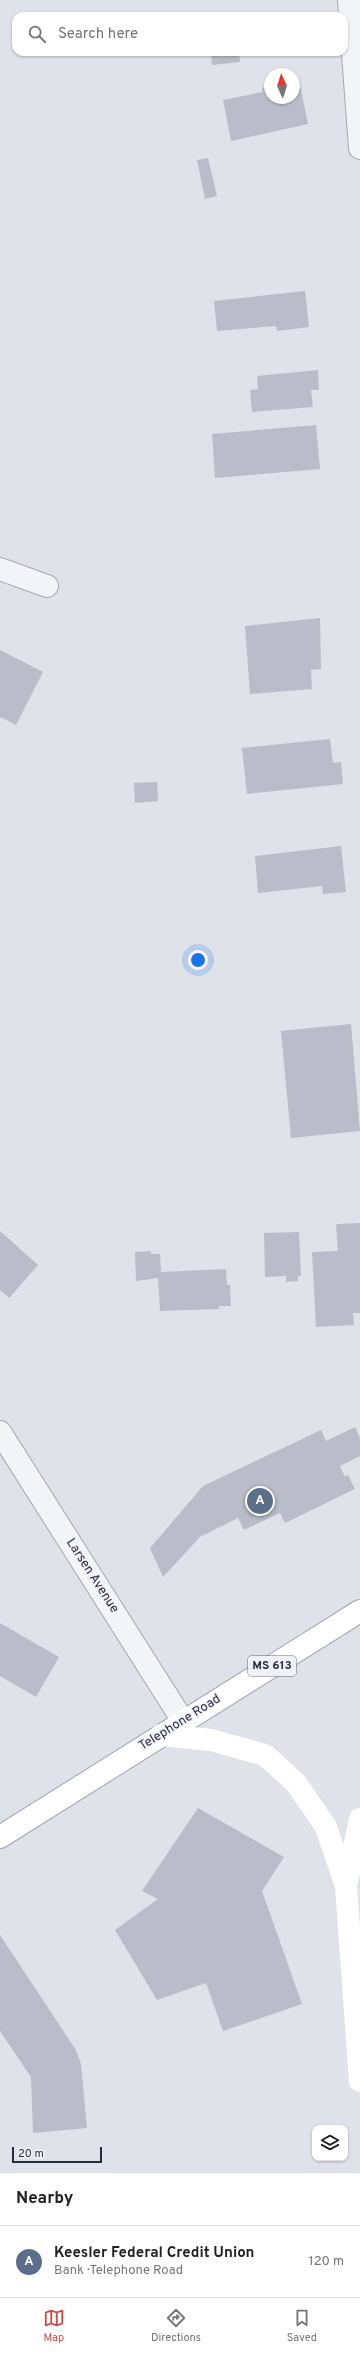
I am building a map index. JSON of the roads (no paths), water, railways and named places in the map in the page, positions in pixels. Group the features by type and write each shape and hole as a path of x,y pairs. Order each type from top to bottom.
{"main road":[{"name":"Telephone Road","path":"0,1837 161,1734 183,1722 360,1610"},
{"path":"161,1734 211,1740 265,1755 296,1782 326,1827 346,1886 360,2081"},
{"path":"346,1886 360,1819"}],"street":[{"path":"349,0 360,148"},
{"path":"0,569 47,586"},
{"name":"Larsen Avenue","path":"0,1432 183,1722"}],"place":[{"name":"Keesler Federal Credit Union","path":"260,1501"}]}
